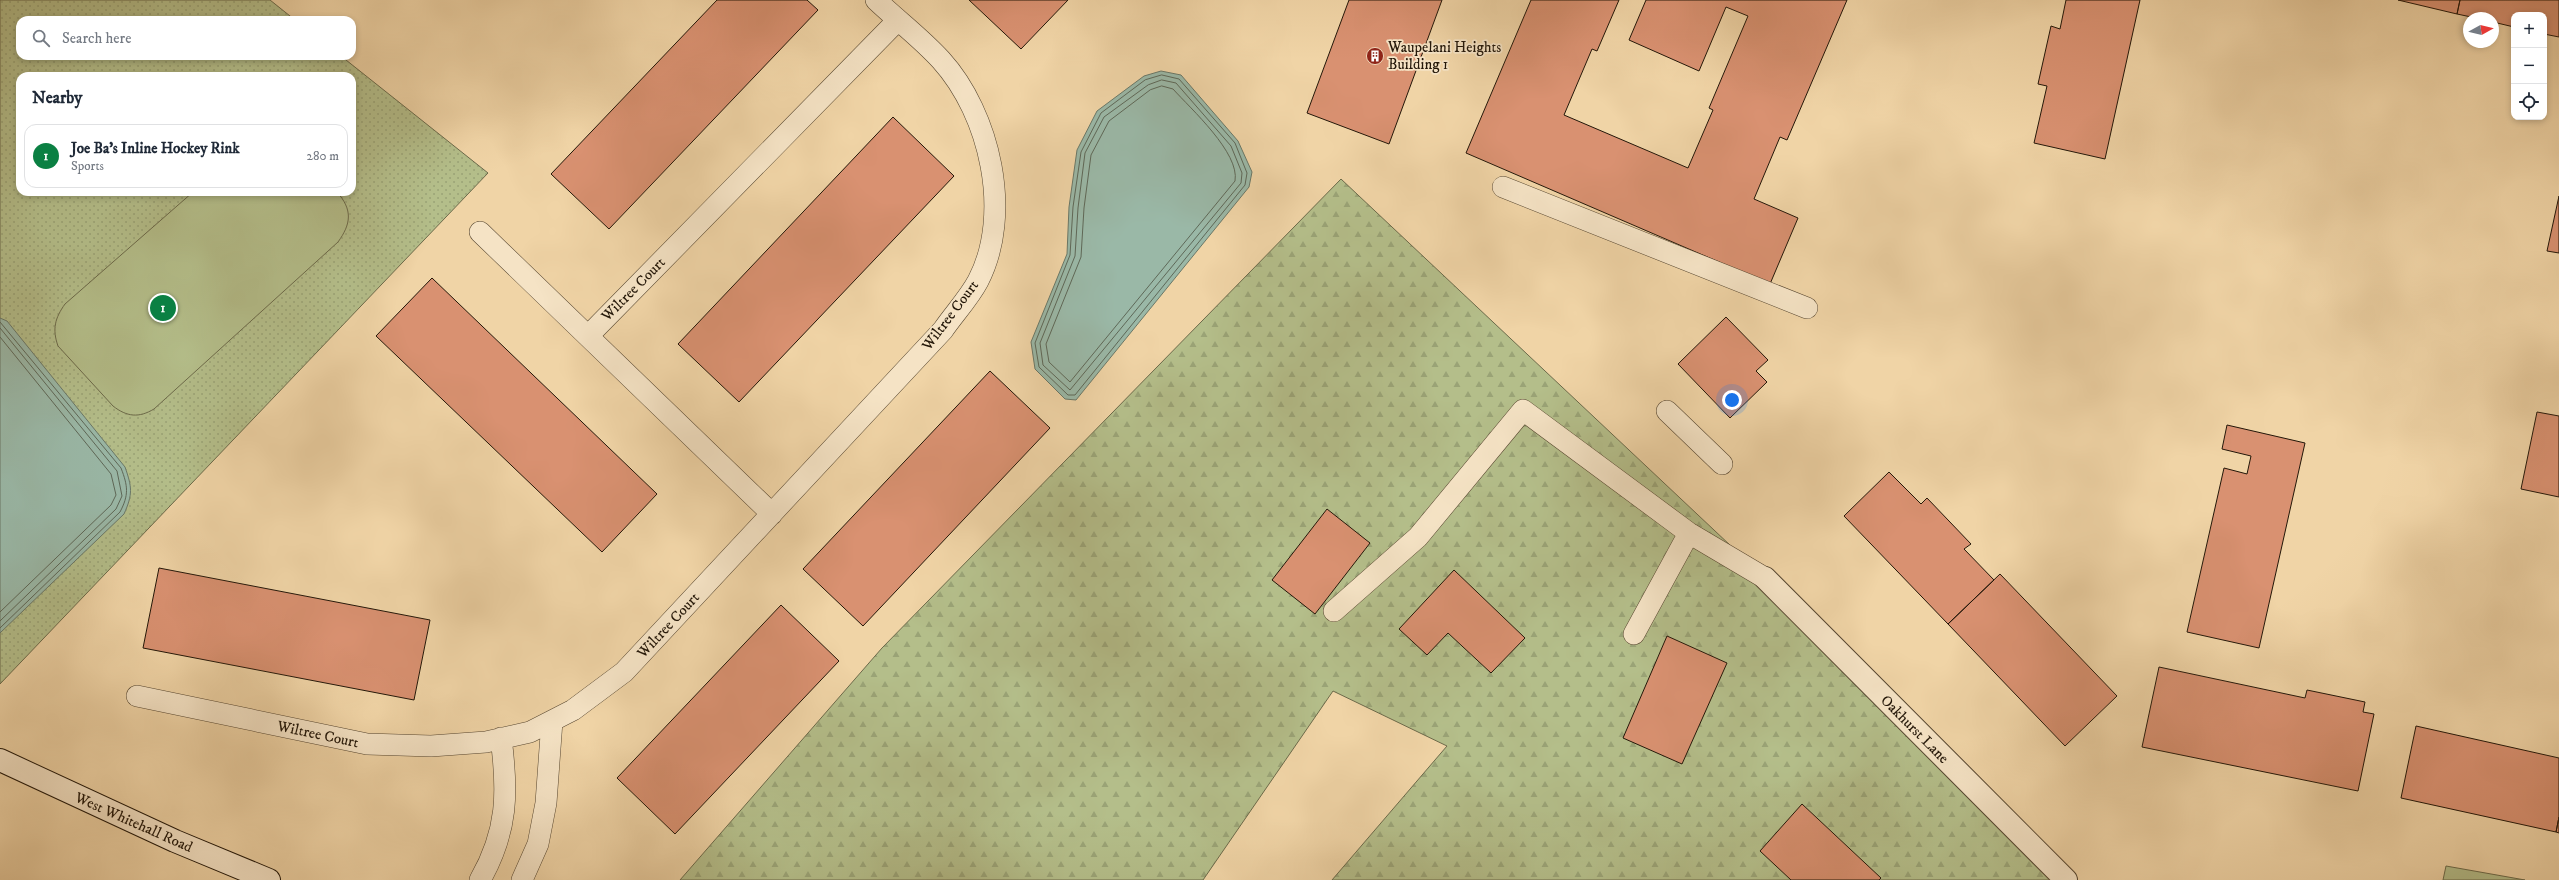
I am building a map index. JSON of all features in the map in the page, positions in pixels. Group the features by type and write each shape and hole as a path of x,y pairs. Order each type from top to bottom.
{"street":[{"name":"Oakhurst Lane","path":"1765,578 2066,880"},
{"name":"West Whitehall Road","path":"0,760 175,841 269,880"}],"lane":[{"name":"Wiltree Court","path":"137,696 367,744 431,746 486,742 530,732 573,710 624,672 943,330 978,281 995,231 995,184 983,138 968,99 941,60 876,0"},
{"name":"Wiltree Court","path":"588,336 898,20"},
{"path":"1503,187 1807,308"},
{"path":"480,232 772,514"},
{"path":"1334,611 1418,537 1523,410 1689,533 1765,578"},
{"path":"1667,411 1722,464"},
{"path":"1634,634 1689,533"},
{"path":"522,880 538,844 546,803 552,721"},
{"path":"480,880 490,863 505,814 506,774 501,738"}],"green space":[{"path":"0,0 270,0 290,16 16,16 16,60 346,60 488,173 0,684"},
{"path":"1341,179 1765,578 2066,880 1332,880 1447,746 1333,691 1203,880 680,880 882,648"},
{"path":"188,196 340,196 346,205 348,211 348,223 338,242 149,412 133,415 118,410 58,346 55,329 59,314 65,304"},
{"path":"2446,866 2525,880 2443,880"}],"water":[{"path":"1161,71 1181,75 1238,141 1252,172 1249,187 1076,400 1065,399 1035,369 1031,342 1067,254 1069,207 1077,150 1097,111 1144,76"},
{"path":"0,318 7,321 125,467 130,485 130,496 124,514 0,633"}],"building":[{"path":"717,0 807,0 818,10 609,229 551,174"},
{"path":"969,0 1068,0 1021,49"},
{"name":"Waupelani Heights Building 1","path":"1349,0 1442,0 1389,144 1307,113"},
{"path":"1531,0 1619,0 1597,51 1592,49 1564,115 1688,168 1713,110 1709,108 1748,16 1726,7 1699,71 1629,40 1646,0 1847,0 1787,140 1780,137 1754,199 1798,218 1770,284 1466,153"},
{"path":"2066,0 2140,0 2105,159 2034,143 2047,86 2038,84 2051,26 2060,29"},
{"path":"2398,0 2460,0 2457,14"},
{"path":"2460,0 2559,0 2559,37 2547,35 2547,12 2511,12 2511,26 2499,23 2499,12 2463,12 2463,15 2457,14"},
{"path":"893,117 954,176 739,402 678,344"},
{"path":"2559,196 2559,253 2547,251"},
{"path":"432,278 657,494 602,552 376,336"},
{"path":"1726,317 1768,360 1756,371 1767,382 1730,418 1678,364"},
{"path":"990,371 1050,428 863,626 803,569"},
{"path":"2537,412 2559,416 2559,497 2521,489"},
{"path":"2227,425 2305,443 2259,648 2187,632 2224,468 2247,474 2251,456 2222,449"},
{"path":"1889,472 1921,504 1927,498 1971,544 1964,549 1994,580 1948,624 1844,516"},
{"path":"1327,509 1370,543 1315,614 1272,580"},
{"path":"159,568 430,620 414,700 143,648"},
{"path":"1454,570 1525,638 1491,673 1448,633 1427,655 1399,629"},
{"path":"2000,574 2117,696 2065,746 1948,624"},
{"path":"781,605 839,661 675,834 617,778"},
{"path":"1667,636 1727,663 1682,764 1623,738"},
{"path":"2159,667 2305,698 2307,690 2365,702 2363,712 2374,714 2358,791 2142,747"},
{"path":"2416,726 2559,758 2559,817 2556,832 2401,798"},
{"path":"1802,804 1881,878 1879,880 1791,880 1760,851"},
{"path":"2559,817 2559,833 2556,832"}],"place":[{"name":"Waupelani Heights Building 1","path":"1375,56"},
{"name":"Joe Ba's Inline Hockey Rink","path":"163,308"}]}
